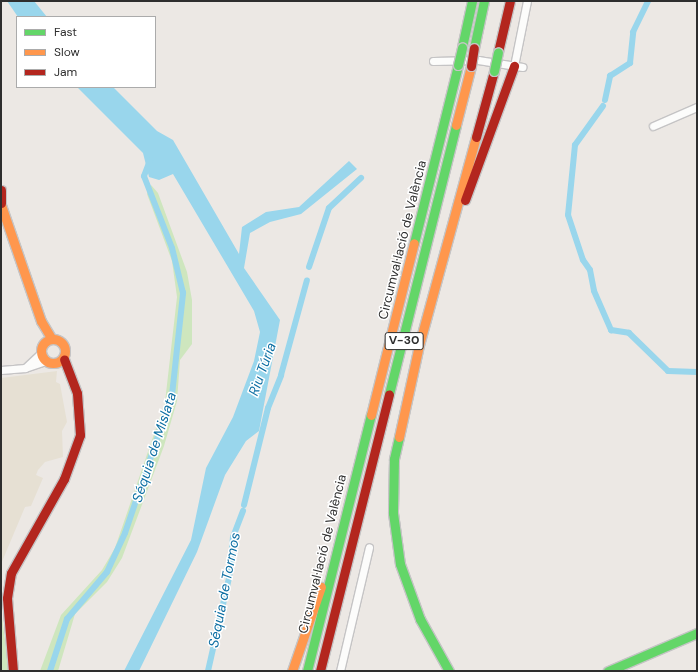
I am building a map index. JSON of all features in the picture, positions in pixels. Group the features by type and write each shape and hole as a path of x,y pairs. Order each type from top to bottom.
{"main road":[{"name":"Circumval·lació de València","path":"307,671 458,65 472,1"},
{"name":"Circumval·lació de València","path":"320,671 471,66 484,1"},
{"path":"449,671 420,619 400,564 393,513 393,479 396,446 418,352 494,71 510,1"},
{"path":"453,225 518,66"},
{"path":"1,190 1,204 8,233 41,321 52,339 65,346 61,361"},
{"path":"1,223 8,233"},
{"path":"41,321 43,354"},
{"path":"43,354 52,339"},
{"path":"13,671 7,598 16,560 76,453 80,415 70,377 61,361 43,354"},
{"path":"292,671 362,453"},
{"path":"608,671 697,633"},
{"path":"441,656 454,671"}],"street":[{"path":"433,61 466,59 518,66 527,1"},
{"path":"653,126 697,107"},
{"path":"1,370 25,368 43,354"},
{"path":"340,671 369,547"}],"shaded area":[{"path":"57,371 56,382 60,384 67,422 62,431 63,457 45,462 38,470 36,475 43,478 31,506 25,507 1,564 1,378"}],"green space":[{"path":"151,185 158,193 187,272 192,300 192,344 180,360 177,401 164,446 122,558 107,582 75,614 58,671 40,671 61,615 102,570 115,548 165,402 177,297 172,261 147,194"},
{"path":"1,609 9,671 1,671"}],"water":[{"path":"7,1 34,1 46,16 17,16"},
{"name":"Riu Túria","path":"78,88 114,88 157,131 173,140 239,254 242,227 266,212 299,207 349,161 357,169 301,214 270,222 250,233 244,268 280,320 259,431 246,441 225,475 197,552 139,671 124,671 191,540 206,468 233,417 254,361 260,332 254,311 173,174 159,180 149,177 143,153"}],"waterway":[{"path":"605,100 610,76 630,63 633,32 648,1"},
{"path":"603,106 575,145 568,215 583,260 590,270 594,291 611,330 629,333 668,371 697,372"},
{"name":"Séquia de Mislata","path":"50,671 67,619 107,572 125,533 172,395 183,293 172,248 144,176 150,160"},
{"name":"Séquia de Tormos","path":"309,267 329,208 361,178"},
{"name":"Séquia de Tormos","path":"244,505 268,408 281,375 307,280"},
{"name":"Séquia de Tormos","path":"208,671 229,578 233,537 243,511"}],"traffic: fast":[{"path":"462,47 472,1"},
{"path":"474,48 484,1"},
{"path":"458,65 462,47"},
{"path":"494,71 498,52"},
{"path":"414,243 458,65"},
{"path":"389,394 456,125"},
{"path":"307,671 371,415"},
{"path":"399,437 394,459 393,513 400,564 420,619 449,671"},
{"path":"608,671 697,633"}],"traffic: slow":[{"path":"456,125 471,66"},
{"path":"399,437 419,345 476,137"},
{"path":"1,205 41,321 52,339"},
{"path":"371,415 414,243"},
{"path":"53,339 62,342 65,351 62,360 53,363 44,360 41,351 44,342 53,339"},
{"path":"292,671 321,587"}],"traffic: jam":[{"path":"498,52 510,1"},
{"path":"471,66 474,48"},
{"path":"465,200 514,66"},
{"path":"476,137 494,71"},
{"path":"1,190 1,203"},
{"path":"13,671 7,598 11,573 64,479 80,435 77,393 64,359"},
{"path":"320,671 389,394"}]}
